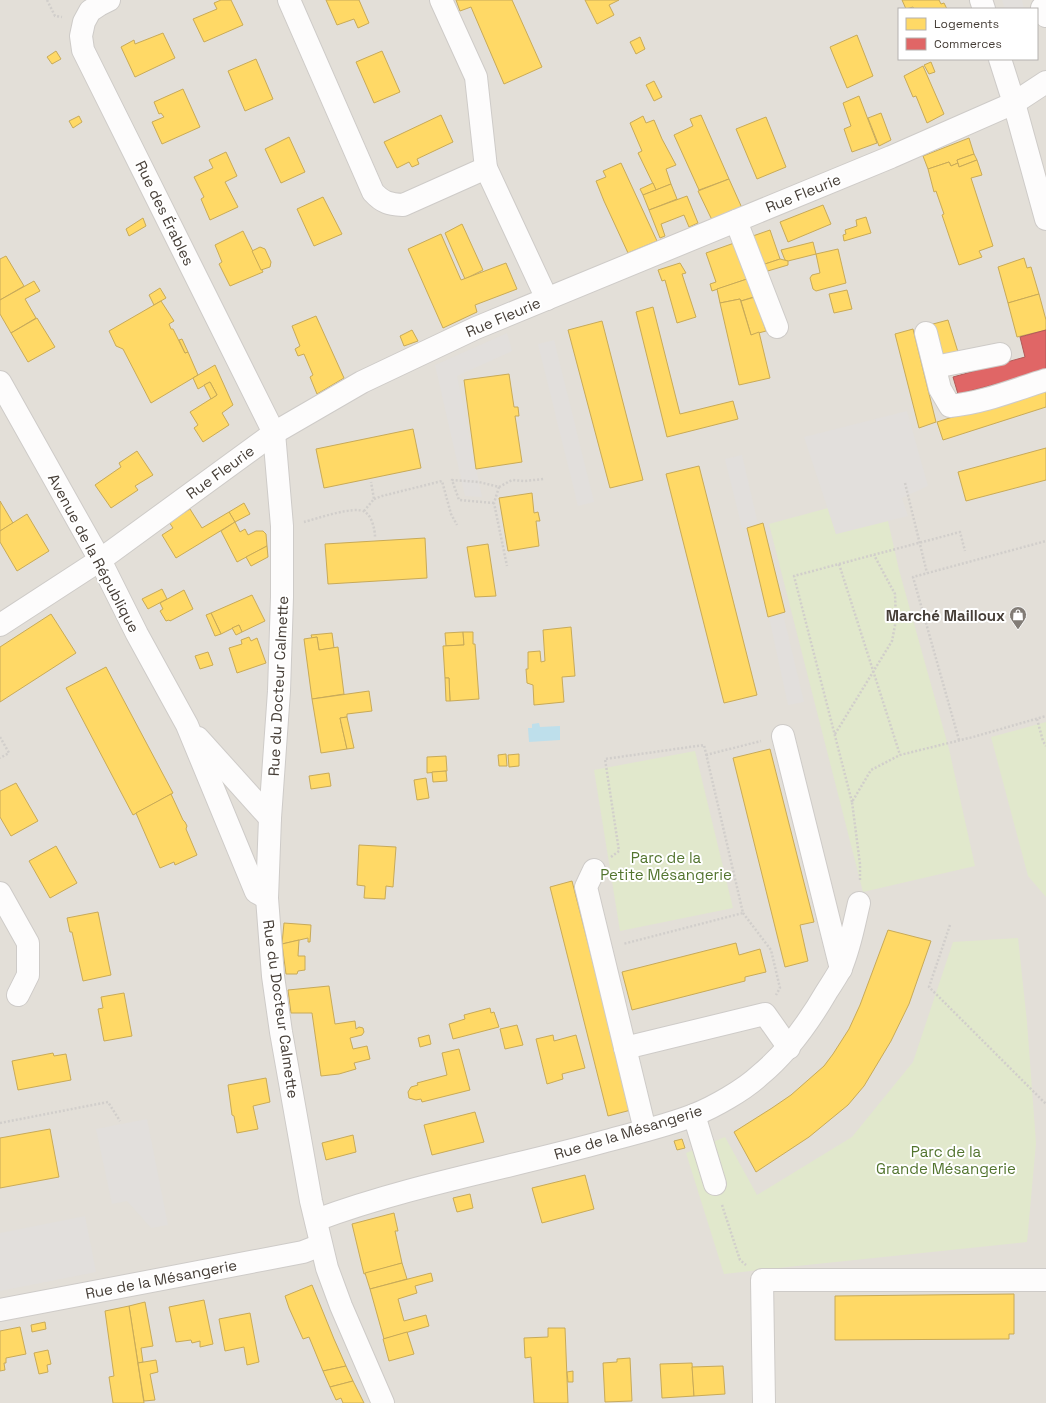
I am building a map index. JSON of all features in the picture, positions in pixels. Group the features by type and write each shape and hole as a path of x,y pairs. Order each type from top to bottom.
{"street":[{"name":"Rue des Érables","path":"109,0 90,11 84,22 80,36 83,50 274,433"},
{"path":"289,0 373,192 380,200 392,204 403,205 486,168"},
{"path":"442,0 476,77 486,168 547,299"},
{"path":"1000,60 1014,103 1046,219"},
{"name":"Rue Fleurie","path":"0,625 100,560 274,433 362,382 476,328 891,157 1014,103 1046,82"},
{"path":"736,221 777,327"},
{"path":"926,333 940,389 950,406 968,404 1000,396 1046,380"},
{"path":"935,367 1000,354"},
{"name":"Avenue de la République","path":"0,382 100,560 137,634 187,725 256,892 267,898"},
{"name":"Rue du Docteur Calmette","path":"274,433 282,526 280,691 270,818 267,898 274,976 281,1032 311,1201 321,1245 327,1268 341,1306 384,1403"},
{"name":"Avenue de la République","path":"187,725 270,818"},
{"path":"783,736 841,969"},
{"path":"594,870 586,887 645,1130"},
{"path":"0,893 28,943 28,974 18,995"},
{"name":"Rue de la Mésangerie","path":"316,1220 351,1207 424,1186 576,1149 645,1130 694,1115 723,1100 760,1076 789,1048 816,1010 841,969 850,942 859,903"},
{"path":"625,1048 765,1014 789,1048"},
{"path":"694,1115 715,1184"},
{"name":"Rue de la Mésangerie","path":"0,1310 303,1252 321,1245"},
{"path":"764,1403 762,1280 1046,1280"}],"path":[{"path":"494,503 458,500 452,480 479,482 499,487 512,480 524,481 544,478"},
{"path":"364,511 374,499 442,481 451,514 457,525"},
{"path":"370,482 374,499"},
{"path":"905,483 927,573"},
{"path":"499,487 494,503 507,566"},
{"path":"297,525 332,514 361,509 367,512 372,523 375,537"},
{"path":"859,903 860,864 852,802 794,576 960,532 965,551"},
{"path":"959,740 913,577 1046,541"},
{"path":"835,735 892,641 896,620 894,594 874,555"},
{"path":"839,564 900,755"},
{"path":"852,802 871,770 900,755 1046,716"},
{"path":"1037,719 1043,741 1046,746"},
{"path":"706,755 783,736"},
{"path":"0,737 9,753 0,758"},
{"path":"594,870 619,851 605,759 704,745 744,913 771,950 780,988 765,1014"},
{"path":"601,949 744,913"},
{"path":"950,925 929,988 1046,1104"},
{"path":"0,1123 108,1102 120,1121"},
{"path":"715,1184 740,1260 762,1280"}],"shaded area":[{"path":"0,0 1046,0 1046,1403 0,1403"},
{"path":"1002,0 1022,0 1024,8 1005,8"},
{"path":"507,333 512,351 457,376 482,497 465,496 435,365"},
{"path":"554,340 594,502 578,506 538,344"},
{"path":"907,411 928,486 902,498 908,516 836,534 804,437"},
{"path":"742,455 758,524 742,528 725,459"},
{"path":"783,614 804,702 788,705 769,617"},
{"path":"147,1119 168,1225 151,1228 127,1201 112,1204 96,1129"},
{"path":"85,1216 96,1272 0,1291 0,1233"}],"green space":[{"path":"828,508 836,534 888,521 899,570 949,749 975,866 863,892 769,524"},
{"path":"1046,722 1046,897 1028,876 991,737"},
{"name":"Parc de la Petite Mésangerie","path":"695,751 733,908 620,931 594,770"},
{"name":"Parc de la Grande Mésangerie","path":"1018,938 1027,1022 1036,1143 1027,1242 724,1274 686,1153 725,1137 757,1195 852,1137 913,1062 953,942"}],"water":[{"path":"539,723 540,727 560,726 560,740 529,742 528,728 532,728 532,724"}],"building: Logements":[{"path":"221,0 231,0 243,25 204,42 193,19 217,9 214,3"},
{"path":"326,0 359,0 369,23 358,28 354,19 337,25"},
{"path":"456,0 512,0 542,67 504,84 471,7 460,11"},
{"path":"585,0 619,0 609,5 614,15 597,24"},
{"path":"902,0 939,0 941,4 944,3 946,8 913,7 906,8"},
{"path":"163,33 175,58 135,77 121,47 134,40 135,44"},
{"path":"857,35 873,76 847,88 830,47"},
{"path":"640,37 645,49 636,54 630,42"},
{"path":"56,51 61,59 52,64 47,57"},
{"path":"382,51 400,92 374,103 356,62"},
{"path":"256,59 273,99 245,111 228,71"},
{"path":"931,62 935,72 929,74 924,65"},
{"path":"923,66 944,114 927,123 916,96 913,97 904,76"},
{"path":"654,81 662,97 654,101 646,85"},
{"path":"183,89 200,127 162,144 152,122 164,117 161,113 159,114 154,102"},
{"path":"859,96 877,143 852,152 844,129 851,126 843,103"},
{"path":"881,113 891,140 879,146 868,118"},
{"path":"441,115 453,142 417,159 419,164 412,167 409,162 397,168 384,142"},
{"path":"701,115 729,179 699,190 674,135 693,126 690,119"},
{"path":"79,116 82,122 73,128 69,121"},
{"path":"643,116 646,123 654,120 676,165 666,169 671,184 656,190 638,153 642,151 630,123"},
{"path":"766,117 786,167 757,179 736,129"},
{"path":"289,137 305,172 281,183 265,149"},
{"path":"969,138 974,154 957,160 958,163 951,166 949,162 928,169 923,156"},
{"path":"226,152 237,176 225,182 238,207 210,220 201,199 204,197 194,177 213,168 209,160"},
{"path":"974,154 977,160 959,167 957,160"},
{"path":"977,160 982,175 971,178 993,246 979,251 982,257 959,265 942,215 944,214 936,191 934,192 928,169 949,162 951,166 958,163 959,167"},
{"path":"621,163 657,241 628,253 596,181 606,177 603,171"},
{"path":"729,179 742,208 712,220 698,191"},
{"path":"653,183 656,190 643,195 640,189"},
{"path":"671,184 677,199 649,210 643,195"},
{"path":"687,196 698,223 689,227 684,215 661,224 665,236 660,238 649,210"},
{"path":"323,197 342,234 314,246 297,209"},
{"path":"823,205 831,224 788,242 780,222"},
{"path":"866,217 871,233 844,241 843,235 846,234 845,230 857,226 856,220"},
{"path":"143,218 146,226 129,236 126,229"},
{"path":"462,224 483,270 465,279 445,233"},
{"path":"770,230 780,259 759,266 750,237"},
{"path":"243,231 263,272 230,286 219,264 222,262 215,245"},
{"path":"441,234 461,280 506,263 517,289 475,305 477,312 443,328 408,249"},
{"path":"737,242 747,279 712,291 710,284 716,282 706,253"},
{"path":"813,242 816,254 788,261 785,260 781,250"},
{"path":"260,247 265,249 271,262 270,267 261,270 252,251"},
{"path":"838,249 846,283 816,291 813,289 810,278 812,275 820,273 816,254"},
{"path":"6,256 24,286 0,300 0,259"},
{"path":"1024,258 1027,268 1031,267 1039,294 1008,303 998,267"},
{"path":"780,259 788,261 788,265 761,273 759,266"},
{"path":"680,263 686,273 682,274 696,317 677,323 665,280 662,281 658,270"},
{"path":"747,279 757,296 741,301 740,299 720,303 717,289"},
{"path":"34,281 40,291 25,299 36,318 11,333 0,314 0,300"},
{"path":"160,288 166,298 154,305 149,295"},
{"path":"847,290 852,309 834,313 829,294"},
{"path":"1039,294 1046,320 1046,330 1017,337 1008,303"},
{"path":"755,297 766,331 751,335 741,301"},
{"path":"740,299 751,335 759,332 770,378 739,385 720,303"},
{"path":"161,301 174,321 169,324 171,329 173,329 185,353 188,352 198,375 151,403 123,349 116,346 109,331"},
{"path":"653,307 680,414 733,401 738,419 667,437 636,312"},
{"path":"316,316 344,378 317,394 310,377 313,375 304,354 298,356 295,349 300,346 292,326"},
{"path":"37,318 55,347 28,362 11,333"},
{"path":"948,320 958,352 942,356 933,324"},
{"path":"602,321 643,480 610,488 568,330"},
{"path":"913,329 936,422 919,428 895,334"},
{"path":"412,330 418,341 404,346 400,336"},
{"path":"182,339 188,352 185,353 179,340"},
{"path":"215,365 233,405 222,413 229,425 203,442 194,428 198,425 190,412 217,395 210,382 198,389 193,378"},
{"path":"509,374 514,407 518,407 519,416 515,416 522,462 476,469 464,380"},
{"path":"210,382 217,395 211,399 204,385"},
{"path":"1046,387 1046,407 943,440 937,422"},
{"path":"413,429 421,468 324,488 316,449"},
{"path":"1046,448 1046,480 966,501 958,472"},
{"path":"137,451 153,475 135,486 138,490 111,508 95,485 121,467 119,463"},
{"path":"699,466 757,695 724,703 666,474"},
{"path":"532,493 534,513 538,512 540,521 536,521 539,546 508,551 499,498"},
{"path":"0,501 13,523 0,531"},
{"path":"244,503 250,514 235,522 229,512"},
{"path":"190,509 202,528 229,512 235,522 176,558 162,535 173,528 169,522"},
{"path":"27,514 49,551 17,571 0,542 0,531"},
{"path":"235,522 240,532 245,529 248,535 256,531 263,531 266,534 267,546 237,562 221,531"},
{"path":"763,523 785,612 768,617 747,528"},
{"path":"425,538 427,578 328,584 325,544"},
{"path":"488,544 496,596 475,597 467,547"},
{"path":"267,546 268,557 251,566 246,557"},
{"path":"162,589 167,599 148,609 142,599"},
{"path":"184,590 193,609 170,621 166,621 160,611 163,609 160,603"},
{"path":"252,595 265,621 242,632 239,625 221,634 211,613"},
{"path":"211,613 221,634 215,636 206,615"},
{"path":"51,614 76,653 0,702 0,647"},
{"path":"239,625 242,632 236,635 232,628"},
{"path":"571,627 575,676 562,677 564,702 534,705 533,685 527,683 526,669 528,669 528,652 540,651 541,662 545,661 543,630"},
{"path":"463,632 464,645 446,646 445,633"},
{"path":"463,632 473,632 479,699 450,701 449,678 445,678 443,646 464,645"},
{"path":"332,633 334,648 319,650 317,637 312,638 311,635"},
{"path":"249,637 251,641 257,638 266,663 237,673 229,648 242,644 241,640"},
{"path":"317,637 319,650 338,647 344,694 312,699 304,639"},
{"path":"208,652 213,665 200,669 195,656"},
{"path":"106,667 173,793 133,815 66,688"},
{"path":"445,678 449,678 450,701 446,701"},
{"path":"369,691 372,711 347,714 347,717 340,718 347,749 321,753 312,699"},
{"path":"347,717 354,748 347,749 340,718"},
{"path":"770,749 814,922 800,925 808,961 785,967 733,758"},
{"path":"506,754 507,766 499,766 498,755"},
{"path":"519,754 519,766 509,767 508,755"},
{"path":"446,756 447,771 427,773 427,757"},
{"path":"446,771 447,781 433,782 432,772"},
{"path":"329,773 331,786 311,789 309,776"},
{"path":"426,778 429,798 417,800 414,780"},
{"path":"16,783 38,821 11,836 0,817 0,791"},
{"path":"171,794 187,826 186,829 197,855 175,865 174,862 160,868 136,813"},
{"path":"359,845 396,847 393,887 386,886 385,899 364,898 365,886 357,885"},
{"path":"56,846 77,883 50,898 29,861"},
{"path":"572,881 631,1110 608,1116 550,887"},
{"path":"98,912 111,975 83,981 72,932 70,932 67,918"},
{"path":"284,923 311,925 310,942 308,942 308,938 282,944"},
{"path":"888,930 931,941 909,1004 891,1041 864,1086 848,1105 809,1137 756,1172 734,1132 791,1095 824,1066 849,1029 860,1005"},
{"path":"299,940 298,956 305,956 305,970 298,971 297,974 286,974 282,944"},
{"path":"736,943 739,955 760,949 766,972 745,977 745,981 632,1010 622,972"},
{"path":"329,986 335,1024 355,1021 356,1029 359,1027 363,1028 364,1032 362,1035 350,1038 353,1049 367,1046 370,1059 354,1063 356,1069 339,1074 321,1076 312,1013 291,1013 288,990"},
{"path":"124,993 132,1036 104,1041 98,1009 103,1008 101,997"},
{"path":"490,1008 491,1013 494,1012 499,1027 453,1039 449,1024 465,1019 464,1015"},
{"path":"517,1025 523,1045 505,1049 500,1029"},
{"path":"429,1035 431,1044 420,1047 418,1038"},
{"path":"553,1035 554,1041 576,1035 585,1068 562,1074 563,1079 547,1084 536,1039"},
{"path":"459,1049 470,1090 422,1102 421,1099 416,1100 409,1098 408,1092 411,1087 418,1085 417,1083 447,1075 442,1053"},
{"path":"53,1053 54,1056 66,1054 71,1080 18,1090 12,1061"},
{"path":"266,1078 270,1102 253,1106 258,1129 237,1133 234,1116 232,1115 228,1085"},
{"path":"475,1112 484,1142 432,1155 424,1125"},
{"path":"50,1129 59,1177 0,1188 0,1138"},
{"path":"353,1135 356,1152 326,1160 322,1143"},
{"path":"682,1139 685,1148 677,1150 674,1141"},
{"path":"585,1175 594,1209 542,1223 532,1188"},
{"path":"470,1194 473,1208 457,1212 453,1198"},
{"path":"394,1213 398,1231 395,1231 402,1263 364,1274 352,1224"},
{"path":"402,1263 407,1279 370,1289 365,1273"},
{"path":"431,1273 433,1281 415,1286 417,1293 398,1299 404,1321 426,1315 429,1326 384,1339 370,1289"},
{"path":"312,1285 346,1366 323,1371 309,1337 303,1339 289,1308 285,1296"},
{"path":"1014,1294 1014,1334 1009,1334 1009,1339 835,1340 835,1296"},
{"path":"204,1300 213,1344 200,1347 200,1341 192,1343 191,1340 176,1342 169,1307"},
{"path":"145,1302 153,1346 141,1348 143,1362 138,1363 129,1306"},
{"path":"129,1306 144,1403 113,1403 109,1377 114,1376 105,1311"},
{"path":"250,1313 259,1362 247,1365 244,1347 225,1351 219,1319"},
{"path":"45,1322 46,1329 32,1332 31,1325"},
{"path":"20,1327 26,1354 6,1358 6,1363 4,1363 5,1370 0,1371 0,1331"},
{"path":"548,1328 565,1328 568,1403 534,1403 531,1357 525,1358 524,1338 548,1337"},
{"path":"407,1332 414,1354 389,1361 383,1339"},
{"path":"48,1350 51,1364 47,1365 48,1372 39,1374 34,1353"},
{"path":"630,1358 632,1401 605,1402 603,1363 617,1362 617,1359"},
{"path":"156,1360 158,1372 150,1374 155,1400 144,1401 138,1363"},
{"path":"692,1363 694,1396 662,1398 660,1364"},
{"path":"346,1366 353,1381 330,1387 323,1371"},
{"path":"723,1366 725,1394 694,1396 692,1367"},
{"path":"573,1371 573,1382 568,1382 567,1372"},
{"path":"353,1381 364,1403 343,1403 341,1398 336,1400 330,1387"}],"building: Commerces":[{"path":"1046,330 1046,371 958,394 953,377 1025,357 1020,337"}],"place":[{"name":"Marché Mailloux","path":"1018,630"}]}
